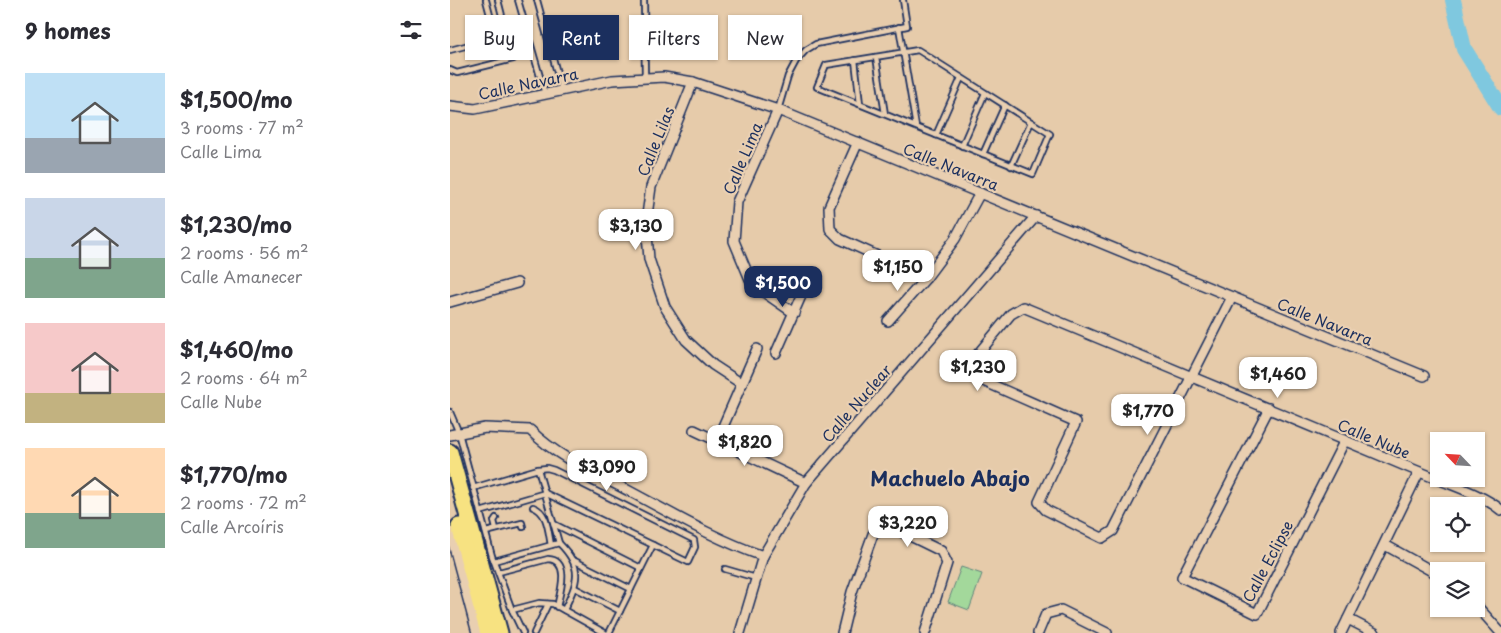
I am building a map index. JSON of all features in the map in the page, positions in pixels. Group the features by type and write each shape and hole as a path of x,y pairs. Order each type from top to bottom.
{"main road":[{"path":"450,452 500,633"},
{"path":"450,490 488,633"}],"street":[{"name":"Calle Navarra","path":"450,106 475,109 612,80 664,77 694,82 778,110 858,142 1424,376"},
{"name":"Calle Lilas","path":"694,82 651,187 646,222 649,259 665,307 686,340 713,365 742,384"},
{"name":"Calle Lima","path":"778,110 737,202 734,241 752,284 794,313"},
{"path":"858,142 829,206 830,228 840,239 926,278"},
{"path":"888,321 926,278 955,239 980,192"},
{"name":"Calle Nuclear","path":"740,633 763,556 806,482 1036,216"},
{"path":"776,353 811,274"},
{"path":"450,302 518,283"},
{"path":"1192,376 1232,297"},
{"name":"Calle Nube","path":"1192,376 1113,531 1102,538 1046,510 1039,502 1076,422 963,372 1011,314 1022,307 1192,376 1469,492 1501,510"},
{"path":"721,431 757,349"},
{"name":"Calle Eclipse","path":"1268,408 1182,577 1257,614 1345,440"},
{"path":"455,434 485,428 530,430 546,445 580,465 734,546 763,556"},
{"path":"694,430 806,482"},
{"path":"1341,633 1419,472"},
{"path":"842,633 852,592 873,534 890,526 941,551 947,563 926,633"},
{"path":"450,532 477,633"},
{"path":"1385,545 1430,570"},
{"path":"1038,633 1046,614 1061,610 1107,633"},
{"path":"1485,615 1501,633"},
{"path":"1348,619 1375,633"}],"lane":[{"path":"486,0 490,15"},
{"path":"498,0 502,15"},
{"path":"518,0 522,15"},
{"path":"537,0 562,91"},
{"path":"644,0 645,78"},
{"path":"778,110 788,76 796,61 806,50 816,44 907,26 903,0"},
{"path":"899,27 916,127"},
{"path":"450,50 465,46"},
{"path":"918,50 1050,134 1033,174 818,87 826,65 903,52 918,50"},
{"path":"533,51 545,94"},
{"path":"876,57 884,114"},
{"path":"450,70 457,73 509,60"},
{"path":"855,60 860,104"},
{"path":"936,135 962,78"},
{"path":"962,146 985,93"},
{"path":"983,154 1005,105"},
{"path":"1011,166 1031,122"},
{"path":"450,412 494,561 512,610 523,633"},
{"path":"473,488 538,469 554,470 694,540 695,547 688,562 545,494 480,512"},
{"path":"538,469 558,543 573,560 631,589"},
{"path":"533,507 545,517 551,545"},
{"path":"496,518 494,521 499,530"},
{"path":"486,532 511,528 522,523 523,527"},
{"path":"554,524 641,568"},
{"path":"494,561 558,543"},
{"path":"528,545 530,551"},
{"path":"512,610 539,603 557,606 607,633 653,545"},
{"path":"516,548 518,554"},
{"path":"505,551 506,558"},
{"path":"498,572 548,559 555,560 562,574 557,606"},
{"path":"564,610 575,588 576,569 573,560"},
{"path":"725,569 756,578"},
{"path":"575,588 620,611"},
{"path":"534,633 548,604"}],"green space":[{"path":"961,567 982,574 969,610 948,602"}],"waterway":[{"path":"1453,0 1464,49 1501,108"}],"district":[{"name":"Machuelo Abajo","path":"950,478"}]}
